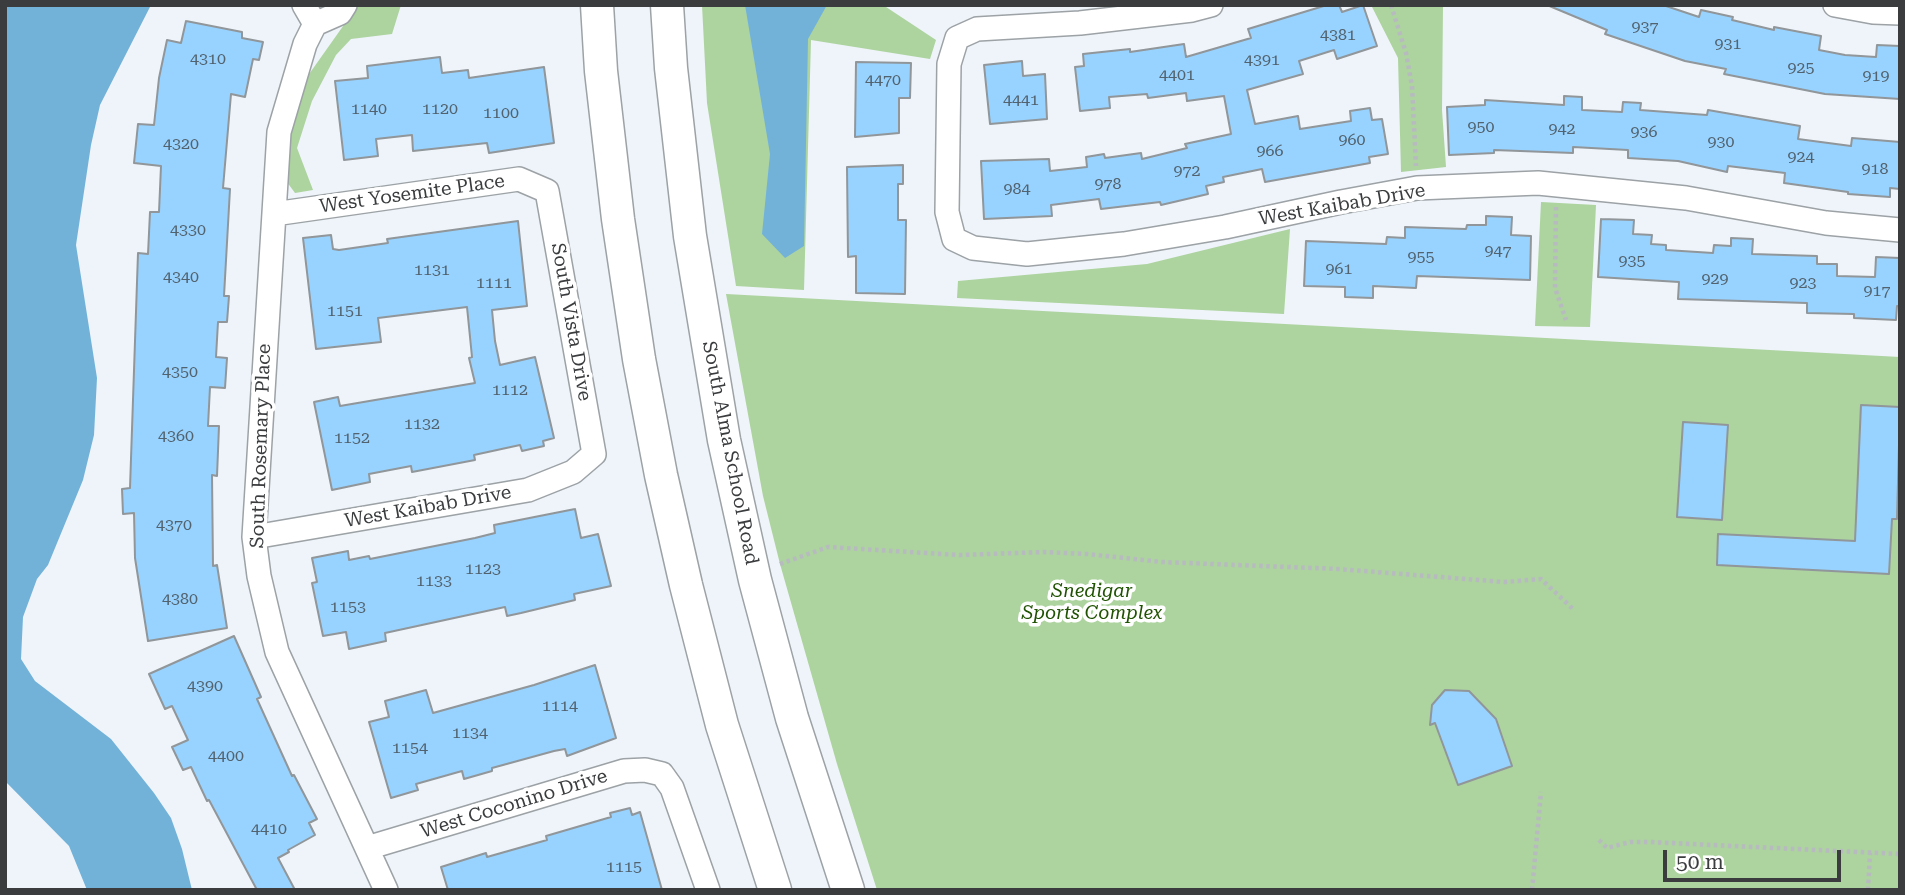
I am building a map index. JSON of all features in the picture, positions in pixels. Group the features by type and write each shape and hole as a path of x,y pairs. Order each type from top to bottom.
{"main road":[{"path":"597,5 601,71 618,219 639,359 661,475 722,724 775,890"},
{"name":"South Alma School Road","path":"667,5 671,68 690,236 724,440 755,580 792,718 848,890"}],"street":[{"name":"South Rosemary Place","path":"345,5 340,13 310,15 305,44 279,132 254,537 259,576 277,652 386,890"},
{"name":"West Kaibab Drive","path":"1211,5 1192,10 1080,23 977,29 957,38 949,64 947,212 954,239 973,248 1027,254 1125,244 1225,227 1417,188 1538,183 1686,198 1826,223 1900,230"},
{"path":"1835,5 1872,12 1900,13"},
{"name":"West Yosemite Place","path":"274,214 519,179 547,191"},
{"name":"South Vista Drive","path":"547,191 594,454"},
{"name":"West Kaibab Drive","path":"254,537 528,489 573,472 594,454"},
{"name":"West Coconino Drive","path":"367,849 624,771 645,770 663,774 672,788 708,890"}],"path":[{"path":"1391,5 1406,53 1412,86 1417,188"},
{"path":"1558,185 1555,288 1566,320"},
{"path":"780,564 828,547 959,555 1065,553 1124,556 1162,562 1417,573 1504,582 1541,579 1573,610"},
{"path":"1532,890 1541,792"},
{"path":"1599,840 1608,848 1630,842 1650,842 1900,854"},
{"path":"1868,890 1870,853"}],"green space":[{"path":"358,5 401,5 392,34 351,39 336,55 312,101 297,148 313,190 295,193 284,178 288,138 307,77"},
{"path":"702,5 883,5 936,40 930,59 811,40 804,290 736,286 707,103"},
{"path":"1371,5 1443,5 1442,110 1446,167 1401,172 1398,58"},
{"path":"1541,202 1596,205 1590,327 1535,326"},
{"path":"1290,229 1284,314 957,298 958,281 1147,264"},
{"name":"Snedigar Sports Complex","path":"726,294 1900,357 1900,890 877,890 837,764 780,564 763,496"}],"water":[{"path":"5,5 151,5 100,105 91,145 76,245 97,378 94,435 83,480 48,565 37,579 23,617 21,659 35,681 111,739 154,793 171,818 192,890 87,890 69,846 5,781"},
{"path":"745,5 827,5 808,39 804,246 785,258 762,234 770,154"}],"building":[{"path":"1327,5 1339,5 1342,12 1363,5 1377,46 1337,59 1334,50 1299,61 1303,74 1247,90 1255,124 1298,116 1300,129 1351,121 1350,111 1370,108 1372,120 1382,119 1388,154 1369,157 1370,163 1265,182 1262,169 1223,177 1224,182 1206,186 1208,194 1161,205 1160,202 1101,209 1099,199 1051,205 1052,216 984,219 981,161 1049,159 1050,171 1087,167 1086,157 1104,154 1105,158 1141,153 1142,159 1187,148 1185,144 1231,134 1224,96 1187,101 1186,93 1148,98 1147,94 1109,97 1110,108 1080,111 1075,67 1084,66 1083,54 1130,49 1130,52 1184,44 1186,57 1251,38 1248,29"},
{"path":"1547,5 1663,5 1699,17 1701,10 1774,30 1774,27 1821,36 1819,50 1845,55 1876,57 1877,45 1900,46 1900,99 1825,94 1724,74 1726,69 1685,61 1605,34 1607,30"},
{"path":"186,21 242,32 242,38 263,42 259,60 253,59 245,97 231,94 223,188 230,189 224,296 229,296 227,322 218,322 216,357 227,358 225,388 210,387 208,426 219,426 217,476 212,475 213,566 217,565 227,628 148,641 135,558 134,513 123,514 122,489 130,488 138,253 148,254 150,212 159,212 161,166 134,163 138,124 154,125 159,78 167,40 181,43"},
{"path":"440,57 442,73 468,70 469,78 544,67 554,143 489,153 487,143 413,151 412,135 376,139 378,156 344,160 335,81 368,78 367,66"},
{"path":"1022,61 1023,76 1045,74 1047,119 990,124 984,65"},
{"path":"856,62 911,63 910,98 899,98 899,133 855,137"},
{"path":"1564,96 1582,97 1582,110 1622,112 1623,102 1641,103 1640,110 1707,115 1708,110 1800,126 1798,139 1851,146 1852,138 1900,142 1900,189 1890,188 1890,197 1848,194 1784,183 1785,173 1728,166 1727,172 1678,161 1628,158 1628,150 1573,147 1573,153 1494,150 1494,153 1449,155 1447,107 1485,105 1485,100 1564,105"},
{"path":"903,165 903,184 898,184 898,220 906,220 905,294 856,293 856,256 848,257 847,167"},
{"path":"1486,216 1512,217 1511,235 1531,236 1530,280 1417,276 1416,288 1373,286 1373,298 1345,297 1345,287 1304,286 1306,241 1386,244 1387,237 1405,238 1405,227 1466,229 1467,225 1486,225"},
{"path":"1601,219 1634,220 1633,234 1652,235 1651,244 1666,245 1666,250 1713,253 1714,245 1731,246 1731,238 1753,239 1752,254 1817,256 1817,264 1837,264 1837,276 1875,277 1876,257 1900,258 1900,306 1897,306 1896,320 1854,318 1854,314 1807,313 1807,303 1678,299 1679,282 1598,277"},
{"path":"518,221 527,306 492,310 495,341 500,365 535,357 554,438 543,441 544,446 522,451 520,445 474,455 475,460 412,472 411,466 369,474 370,482 332,490 314,402 338,397 340,406 475,383 469,358 472,357 467,307 378,318 381,342 316,349 303,238 331,235 333,249 339,250 388,243 387,239"},
{"path":"1861,405 1900,407 1897,519 1892,519 1889,574 1717,565 1718,534 1855,541"},
{"path":"1683,422 1728,425 1722,520 1677,517"},
{"path":"575,509 581,538 598,534 611,586 574,594 575,600 507,616 505,607 385,633 386,641 349,649 346,632 323,636 312,583 317,582 312,558 348,551 349,560 369,556 370,559 475,538 495,533 494,525"},
{"path":"234,636 261,697 257,699 292,776 294,775 317,819 309,823 315,835 278,858 295,890 257,890 191,767 183,770 172,747 188,740 172,706 165,709 149,674"},
{"path":"595,665 616,738 567,756 565,749 554,751 492,768 492,771 464,779 462,771 416,784 418,790 391,798 369,722 389,717 385,701 426,690 433,713"},
{"path":"1445,690 1469,691 1496,719 1512,766 1458,785 1435,723 1430,725 1432,705"},
{"path":"630,808 632,815 640,812 662,890 448,890 441,867 486,853 487,857 547,840 546,836 611,817 610,813"}]}
